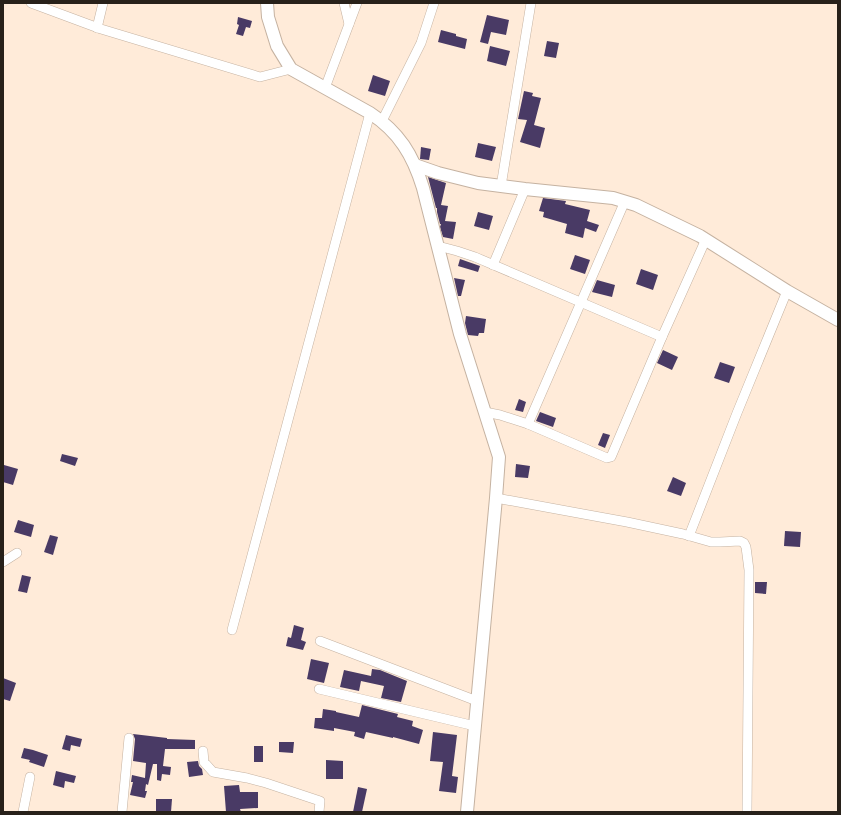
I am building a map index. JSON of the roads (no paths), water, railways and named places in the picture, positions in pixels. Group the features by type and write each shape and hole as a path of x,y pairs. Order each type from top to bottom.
{"street":[{"path":"31,3 97,28 260,77 291,68"},
{"path":"97,28 103,3"},
{"path":"267,3 268,17 277,46 291,68 382,121 403,144 415,165 423,188 460,334 499,457 467,812"},
{"path":"344,3 349,24"},
{"path":"325,88 357,3"},
{"path":"382,121 421,43 434,3"},
{"path":"501,186 531,3"},
{"path":"232,630 370,113"},
{"path":"415,165 433,172 478,183 625,201 706,239 787,291 838,320"},
{"path":"493,265 525,189"},
{"path":"528,424 625,201"},
{"path":"485,412 528,424 607,458 611,457 706,239"},
{"path":"438,246 466,254 662,337"},
{"path":"689,536 787,291"},
{"path":"496,498 627,522 711,542 740,541 744,543 746,546 748,570 747,812"},
{"path":"3,562 17,553"},
{"path":"320,641 477,701"},
{"path":"319,689 475,726"},
{"path":"122,812 129,738"},
{"path":"203,751 204,762 213,772 247,778 320,800 319,812"},
{"path":"23,812 30,777"}]}
